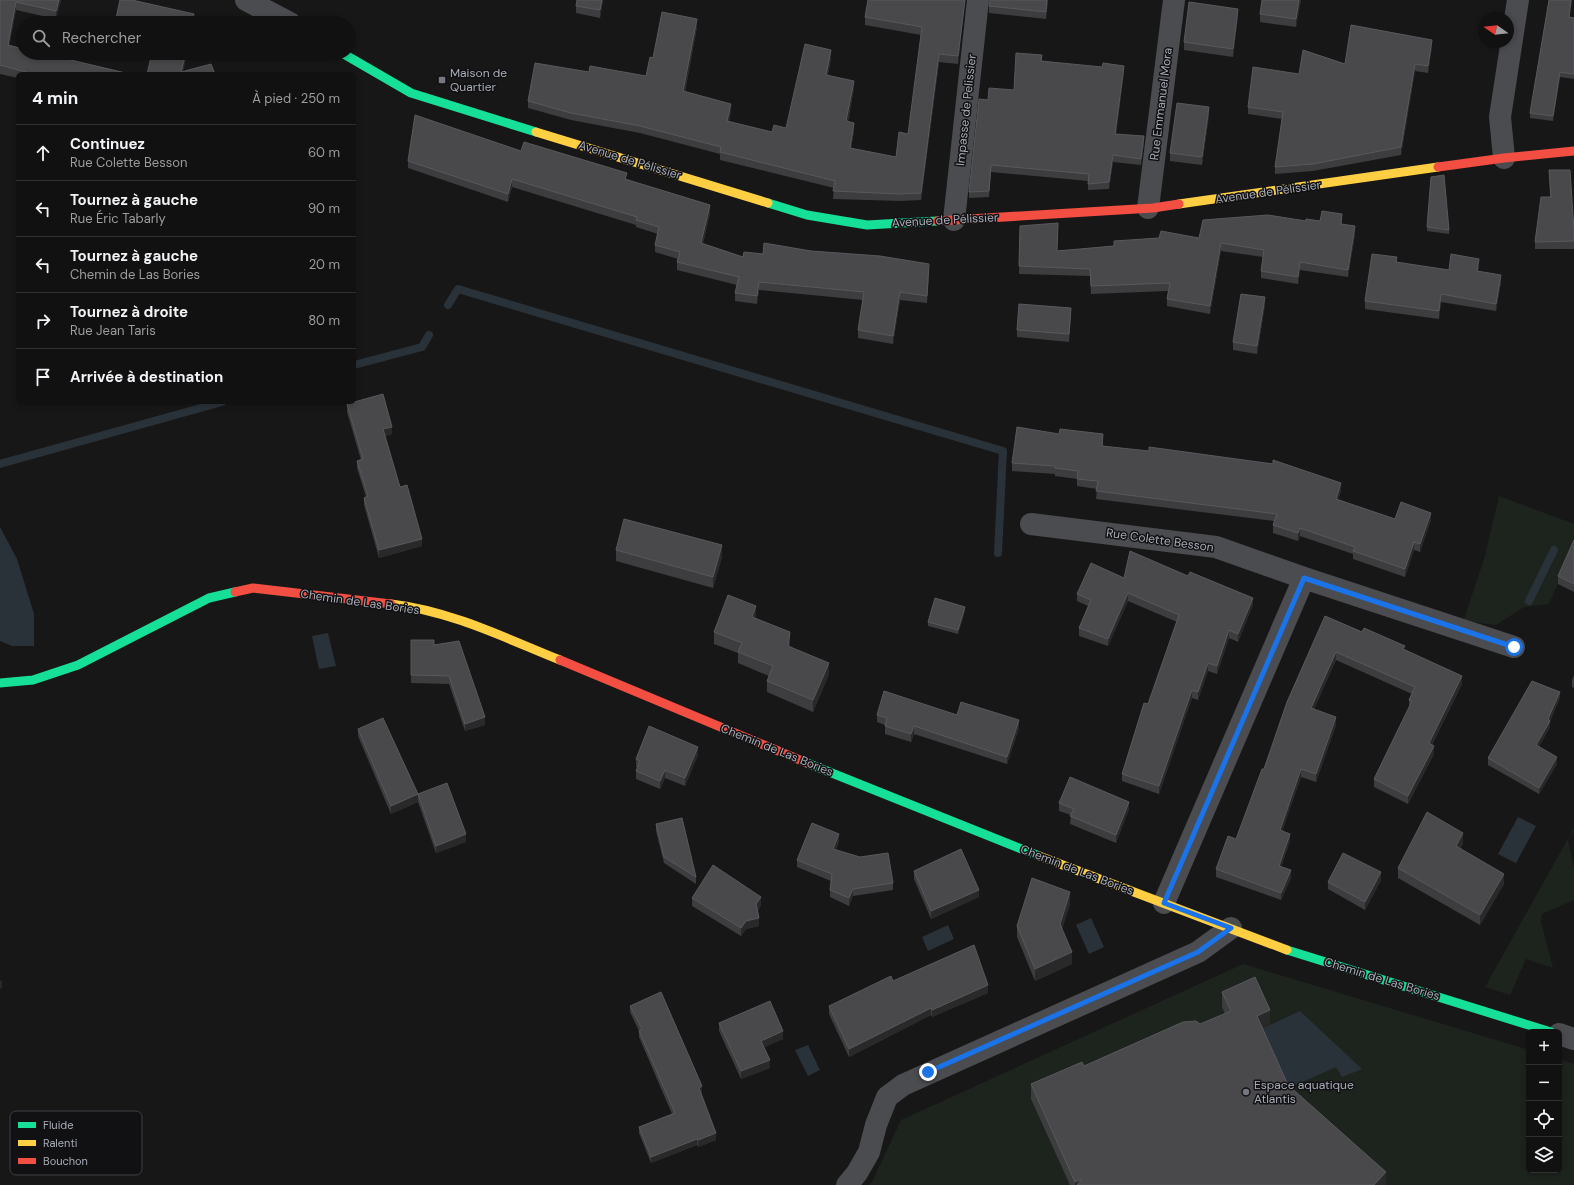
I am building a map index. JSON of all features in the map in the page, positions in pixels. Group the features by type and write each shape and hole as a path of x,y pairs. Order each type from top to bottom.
{"street":[{"path":"246,0 277,16"},
{"name":"Impasse de Pelissier","path":"954,220 978,0"},
{"name":"Rue Emmanuel Mora","path":"1148,208 1174,0"},
{"path":"1504,158 1500,117 1518,0"},
{"name":"Avenue de Pélissier","path":"354,60 411,93 807,215 867,225 1148,208 1504,158 1574,152"},
{"name":"Rue Colette Besson","path":"1031,524 1216,547 1304,578 1514,647"},
{"path":"1164,903 1304,578"},
{"name":"Chemin de Las Bories","path":"0,683 33,680 78,665 210,598 253,588 406,606 458,619 905,803 1292,951 1541,1029"},
{"path":"847,1185 857,1173 869,1152 876,1125 887,1097 903,1085 1198,952 1231,928"},
{"path":"1562,1035 1574,1039"}],"shaded area":[{"path":"1499,496 1574,524 1574,546 1549,604 1524,607 1496,625 1464,619 1485,556"},
{"path":"0,527 17,559 34,614 34,646 12,646 0,641"},
{"path":"328,633 336,666 319,669 312,636"},
{"path":"1518,817 1536,826 1516,863 1498,854"},
{"path":"1574,828 1574,831 1568,840 1574,869 1574,900 1542,914 1541,922 1553,968 1526,959 1510,995 1485,987"},
{"path":"1091,918 1104,947 1089,954 1076,925"},
{"path":"948,925 954,939 928,951 922,937"},
{"name":"Espace aquatique Atlantis","path":"1243,964 1526,1049 1526,1173 1562,1173 1562,1060 1574,1064 1574,1185 869,1185 872,1182 901,1120"},
{"path":"1300,1011 1362,1069 1342,1077 1336,1067 1284,1090 1257,1031"},
{"path":"808,1045 820,1070 808,1076 795,1050"}],"building":[{"path":"0,0 59,0 56,11 16,2 8,45 16,47 16,60 71,60 122,72 26,72 0,65"},
{"path":"120,0 132,0 194,14 194,16 117,16"},
{"path":"577,0 602,0 600,10 576,6"},
{"path":"868,0 965,0 958,56 939,54 921,193 900,194 833,191 835,181 720,152 721,147 640,126 571,113 528,101 535,63 589,72 590,66 646,76 650,57 653,58 662,12 697,19 683,91 731,104 727,121 772,132 774,125 786,128 805,44 831,50 826,75 854,81 846,121 854,123 850,148 896,157 899,132 908,134 922,27 865,17"},
{"path":"990,0 1047,0 1046,12 989,6"},
{"path":"1262,0 1299,0 1296,19 1260,14"},
{"path":"1549,0 1571,0 1569,17 1574,18 1574,74 1560,72 1553,116 1530,113"},
{"path":"1189,2 1238,9 1233,49 1184,42"},
{"path":"1351,25 1432,40 1428,66 1415,64 1401,147 1313,164 1275,167 1283,112 1248,107 1253,67 1299,74 1303,50 1345,64"},
{"path":"1016,53 1042,55 1041,61 1102,67 1103,63 1124,66 1115,134 1144,136 1141,159 1113,155 1109,182 1088,184 1089,174 991,165 989,191 969,192 979,99 988,100 989,88 1014,90"},
{"path":"150,60 184,60 181,72 147,72"},
{"path":"211,64 214,72 181,72"},
{"path":"1177,103 1209,107 1202,157 1170,153"},
{"path":"415,115 521,151 524,142 627,173 625,179 710,205 701,243 743,257 744,252 763,254 764,243 811,251 880,256 929,264 927,296 900,292 893,336 858,330 864,292 759,282 757,296 735,293 739,277 677,262 680,252 655,245 659,227 636,220 637,217 512,179 508,194 408,161"},
{"path":"1549,170 1570,170 1574,241 1535,242 1541,197 1551,197"},
{"path":"1444,175 1449,230 1427,227 1431,177"},
{"path":"1322,211 1342,214 1341,224 1355,226 1348,270 1300,262 1298,277 1261,271 1264,250 1221,243 1210,306 1167,299 1170,283 1091,286 1090,269 1019,266 1020,226 1058,223 1057,251 1114,246 1114,241 1159,238 1161,231 1199,238 1203,220 1268,215 1306,221 1306,219 1320,221"},
{"path":"1372,254 1397,257 1396,262 1449,270 1451,254 1479,259 1477,271 1501,275 1496,304 1441,294 1439,311 1365,301"},
{"path":"1241,294 1265,297 1257,346 1233,342"},
{"path":"1019,304 1071,308 1069,334 1017,330"},
{"path":"383,394 392,427 383,429 400,487 407,485 422,539 379,550 364,498 368,496 357,461 363,459 347,404 356,404 356,402"},
{"path":"1017,427 1059,434 1060,429 1103,434 1102,446 1149,451 1149,447 1273,464 1273,460 1341,483 1336,499 1395,519 1401,502 1431,513 1420,544 1414,542 1405,569 1353,551 1355,547 1300,528 1298,533 1273,525 1277,514 1096,491 1098,481 1077,479 1078,471 1055,468 1055,466 1012,463"},
{"path":"624,519 722,545 713,577 616,550"},
{"path":"1574,540 1574,584 1558,576"},
{"path":"1130,551 1188,576 1190,572 1253,598 1238,634 1229,630 1217,666 1208,663 1198,692 1192,690 1159,786 1122,774 1144,703 1148,704 1179,615 1128,593 1108,639 1079,628 1091,600 1077,594 1091,563 1124,578"},
{"path":"728,595 756,606 752,617 790,632 788,646 829,663 813,700 767,681 773,666 738,652 742,643 714,632"},
{"path":"935,598 965,607 958,630 928,622"},
{"path":"1325,616 1362,632 1364,628 1405,646 1403,649 1462,676 1429,743 1434,746 1408,796 1374,779 1412,701 1409,700 1415,687 1336,652 1311,708 1336,717 1316,774 1301,769 1280,830 1290,834 1279,866 1291,870 1281,893 1216,869 1228,836 1236,839 1262,769 1264,769 1287,702"},
{"path":"411,640 434,640 434,645 459,641 485,717 465,724 449,676 411,675"},
{"path":"1532,681 1560,692 1548,719 1550,721 1536,745 1557,757 1539,788 1488,758"},
{"path":"884,691 957,715 961,702 1019,720 1007,757 914,726 911,734 885,726 887,718 877,715"},
{"path":"383,718 418,794 391,806 358,729"},
{"path":"649,726 698,747 685,778 665,770 660,781 636,771 640,761 636,759"},
{"path":"1070,777 1129,802 1116,835 1070,816 1074,809 1059,803"},
{"path":"447,783 466,834 436,846 418,794"},
{"path":"1427,812 1463,833 1456,846 1504,874 1480,915 1398,868"},
{"path":"682,818 696,877 664,857 656,824"},
{"path":"812,823 839,834 833,849 860,857 888,853 893,883 853,889 849,898 830,890 832,874 797,860"},
{"path":"961,849 979,890 931,911 914,871"},
{"path":"1343,853 1381,872 1365,902 1328,882"},
{"path":"713,865 761,897 756,904 759,918 746,921 741,928 692,898"},
{"path":"1032,878 1070,892 1060,924 1072,952 1035,969 1017,926"},
{"path":"974,945 988,985 932,1010 931,1008 849,1049 829,1006 891,976 893,981"},
{"path":"1255,977 1270,1010 1257,1016 1288,1085 1386,1172 1374,1185 1077,1185 1082,1179 1075,1182 1031,1084 1082,1062 1084,1066 1183,1022 1196,1021 1200,1024 1231,1011 1222,992"},
{"path":"661,992 702,1086 699,1088 716,1133 651,1157 639,1127 675,1113 639,1031 642,1029 630,1006"},
{"path":"770,1001 783,1031 761,1041 770,1060 741,1071 719,1023"}],"waterway":[{"path":"448,305 458,289 1003,451 998,553"},
{"path":"356,364 422,347 429,335"},
{"path":"0,464 215,404"},
{"path":"1529,601 1554,550"}],"traffic: fast":[{"path":"354,60 411,93 536,132"},
{"path":"768,203 807,215 867,225 937,221"},
{"path":"0,683 33,680 78,665 209,598 235,592"},
{"path":"807,763 1039,856"},
{"path":"1287,950 1541,1029"}],"traffic: slow":[{"path":"536,132 768,203"},
{"path":"1179,204 1438,167"},
{"path":"391,604 456,619 498,634 560,660"},
{"path":"1039,856 1287,950"}],"traffic: jam":[{"path":"1438,167 1504,158 1574,151"},
{"path":"937,221 1153,208 1179,204"},
{"path":"235,592 253,588 391,604"},
{"path":"560,660 807,763"}],"place":[{"name":"Maison de Quartier","path":"442,80"},
{"name":"Espace aquatique Atlantis","path":"1246,1092"}],"route":[{"path":"928,1072 1198,952 1231,928 1164,903 1304,578 1514,647"}]}
